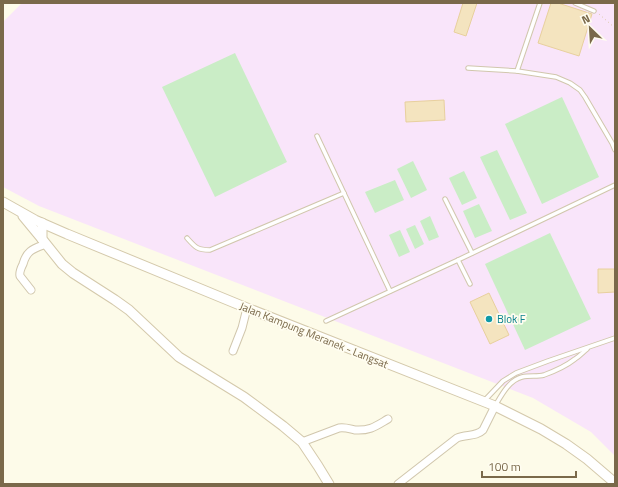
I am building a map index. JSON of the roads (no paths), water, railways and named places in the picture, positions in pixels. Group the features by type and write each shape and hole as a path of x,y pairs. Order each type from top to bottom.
{"main road":[{"name":"Jalan Kampung Meranek - Langsat","path":"3,202 52,228 247,308 495,406 541,428 566,444 587,459 615,483"},
{"path":"19,211 58,259 73,273 128,310 179,357 244,397 302,442 329,484"},
{"path":"42,223 44,241"},
{"path":"44,241 52,228"}],"street":[{"path":"31,290 20,276 20,272 26,254 44,241"},
{"path":"233,351 242,328 247,308"},
{"path":"398,484 457,438 465,435 480,433 495,406"},
{"path":"302,442 339,428 369,430 388,419"}],"lane":[{"path":"517,70 540,3"},
{"path":"575,3 594,11"},
{"path":"468,68 517,70 556,77 570,83 575,86 585,97 612,142 615,150"},
{"path":"317,136 390,291"},
{"path":"326,321 615,185"},
{"path":"187,238 197,248 202,250 210,250 344,193"},
{"path":"445,199 472,253"},
{"path":"458,260 470,284"},
{"path":"483,402 503,381 516,373 615,338"},
{"path":"495,406 502,394 513,382 522,377 542,376 553,372 575,360 589,347"},
{"path":"526,369 529,376"}],"place":[{"name":"Blok F","path":"489,319"}]}
